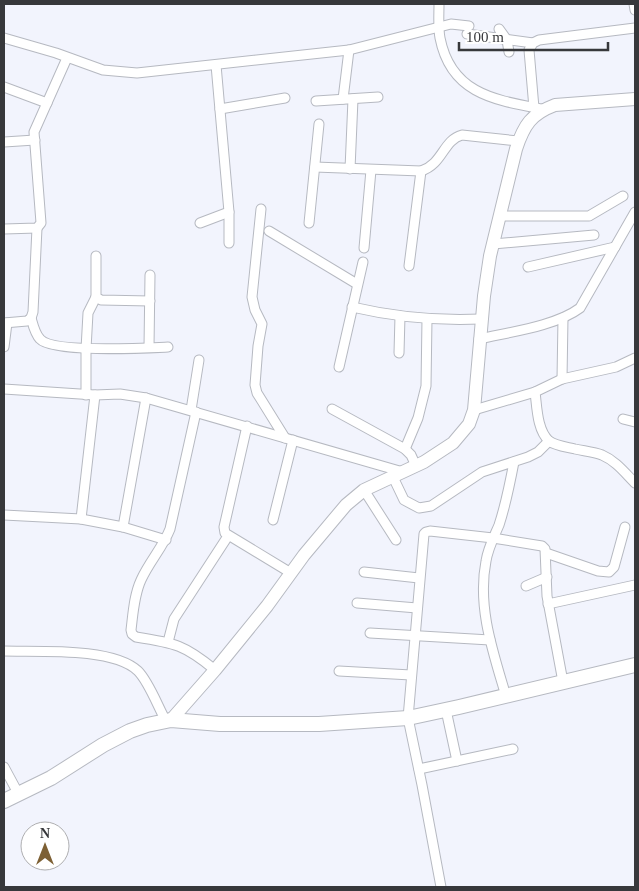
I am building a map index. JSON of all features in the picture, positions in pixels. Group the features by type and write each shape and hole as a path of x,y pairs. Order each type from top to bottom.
{"main road":[{"path":"169,720 215,670 267,606 304,554 346,506 364,490 416,466 453,443 469,424 474,410 481,319 493,244 518,142 538,108 635,99"},
{"path":"4,801 51,778 103,745 130,731 169,720 220,724 275,725 408,718 635,665"}],"street":[{"path":"439,4 440,33 447,61 458,78 479,93 500,101 538,108 530,50 532,43"},
{"path":"634,4 635,10"},
{"path":"4,38 56,53 103,70 138,73 349,50 440,33 451,24 507,40 532,43 539,40 635,28"},
{"path":"499,29 507,40 509,52"},
{"path":"342,99 349,50"},
{"path":"67,58 34,132 41,223 37,228 33,312 31,318 36,335 47,344 86,349 168,347"},
{"path":"216,65 229,212 229,243"},
{"path":"4,87 47,103"},
{"path":"316,101 378,97"},
{"path":"220,109 284,98"},
{"path":"350,169 354,98"},
{"path":"309,222 319,124"},
{"path":"314,167 421,172 436,163 456,136 462,135 518,142"},
{"path":"4,142 35,140"},
{"path":"364,248 371,170"},
{"path":"409,266 421,172"},
{"path":"500,216 589,216 623,196"},
{"path":"261,209 252,298 255,310 262,324 255,385 259,399 289,439 272,520"},
{"path":"200,223 229,212"},
{"path":"479,339 563,318 580,308 635,212"},
{"path":"4,229 37,228"},
{"path":"269,231 357,284"},
{"path":"493,244 594,235"},
{"path":"528,267 615,247"},
{"path":"81,519 90,395 86,349 88,314 96,297 96,256"},
{"path":"339,367 363,262"},
{"path":"149,348 150,274"},
{"path":"96,297 101,300 150,301"},
{"path":"352,307 427,319 481,319"},
{"path":"399,353 400,316"},
{"path":"4,347 5,323 27,321 31,318"},
{"path":"562,379 563,318"},
{"path":"405,449 418,418 426,386 427,319"},
{"path":"474,410 535,392 562,379 616,367 635,358"},
{"path":"199,360 194,411 170,529 166,540 141,580 137,590 131,630 132,634 136,637 168,642 190,651 215,670"},
{"path":"4,389 90,395 120,394 146,398 247,426 398,474 404,500 419,508 431,506 482,472 538,452 549,441"},
{"path":"535,392 538,418 549,441 562,446 600,454 620,467 635,482"},
{"path":"122,527 146,398"},
{"path":"332,409 405,449 411,455 416,466"},
{"path":"623,419 635,422"},
{"path":"247,426 224,527 225,533 291,573"},
{"path":"506,696 490,640 484,603 483,578 489,549 506,502 514,462"},
{"path":"364,490 396,540"},
{"path":"4,515 81,519 122,527 166,540"},
{"path":"546,553 598,571 609,572 614,567 625,527"},
{"path":"441,887 408,718 419,578 424,534 426,532 493,538 542,546 546,549 548,604 563,682"},
{"path":"168,642 174,619 228,536"},
{"path":"364,572 419,578"},
{"path":"526,586 547,577"},
{"path":"548,604 635,585"},
{"path":"357,603 417,608"},
{"path":"370,633 490,640"},
{"path":"4,651 108,656 121,661 138,671 169,720"},
{"path":"339,671 412,675"},
{"path":"446,710 458,761"},
{"path":"419,769 513,749"},
{"path":"4,767 18,793"}]}
